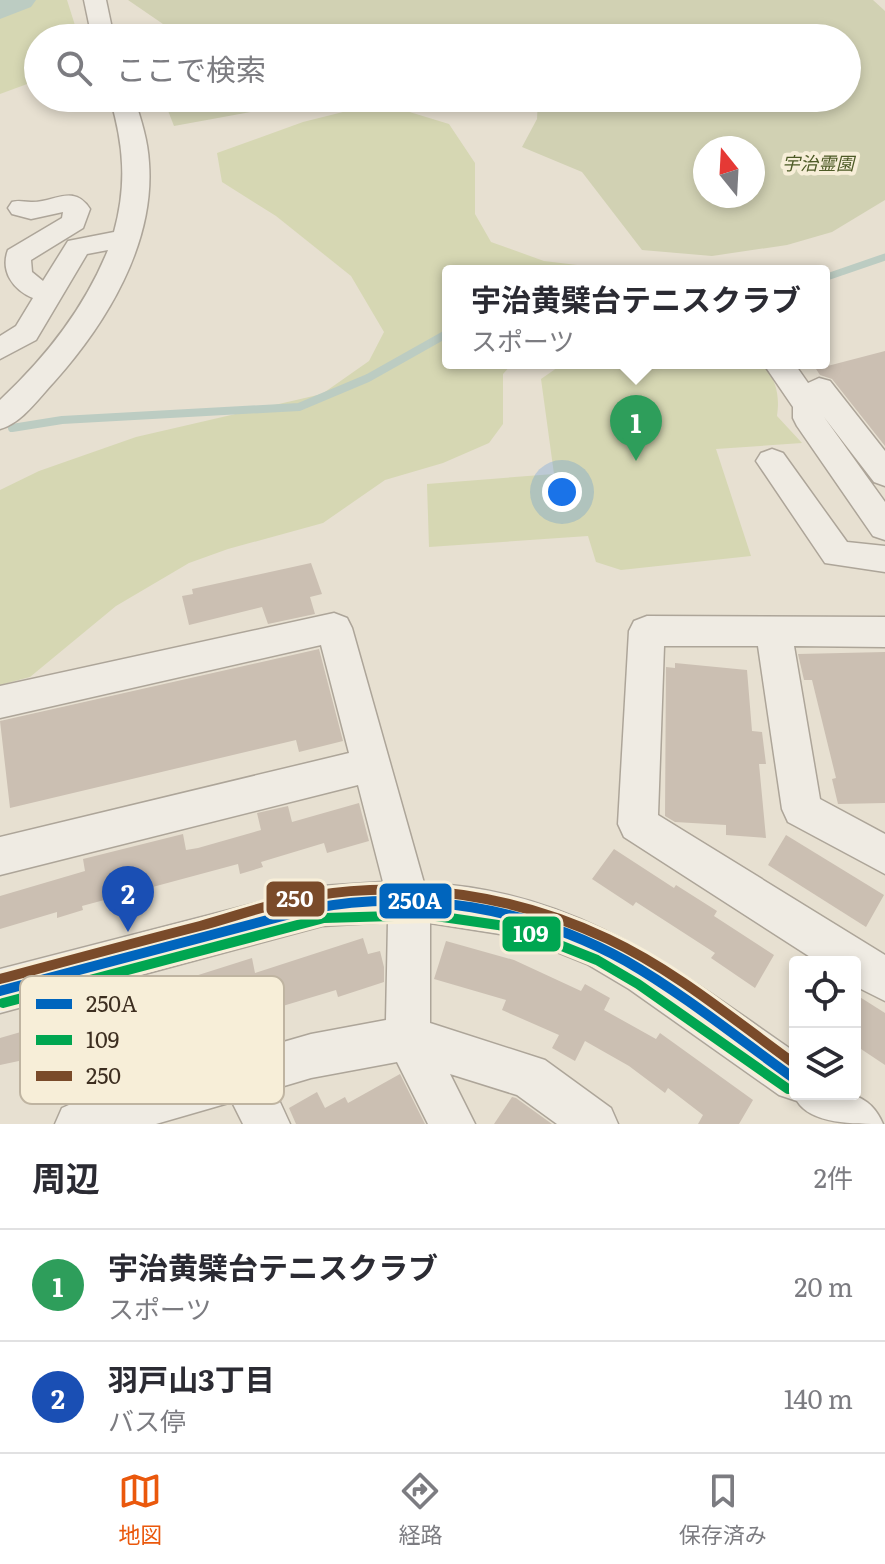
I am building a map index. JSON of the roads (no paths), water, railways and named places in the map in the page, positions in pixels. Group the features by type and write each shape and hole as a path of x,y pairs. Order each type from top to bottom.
{"street":[{"path":"95,0 100,24"},
{"path":"0,418 51,367 86,321 126,239 135,197 137,168 126,112"},
{"path":"21,208 31,211 66,202 77,209 74,222 18,256 16,266 24,282 52,294"},
{"path":"0,349 26,333 78,247 126,239"},
{"path":"782,369 808,406 808,418 885,527"},
{"path":"819,389 885,474"},
{"path":"772,461 837,554 885,559"},
{"path":"0,702 334,628 409,902 408,1038 452,1124"},
{"path":"885,632 647,631 638,824 885,980"},
{"path":"774,631 802,809 885,855"},
{"path":"0,856 371,765"},
{"path":"57,976 322,906 363,901 454,905 505,914 558,930 605,950 789,1075"},
{"path":"0,991 20,986"},
{"path":"284,1064 408,1038 529,1076 595,1124"},
{"path":"826,1100 860,1124"},
{"path":"78,1124 147,1104"},
{"path":"257,1104 267,1124"}],"waterway":[{"path":"0,8 19,0"},
{"path":"830,276 885,257"},
{"path":"12,428 62,420 299,407 368,378 442,336"}],"place":[{"name":"宇治黄檗台テニスクラブ","path":"636,461"},
{"name":"羽戸山3丁目","path":"128,932"}],"park label":[{"name":"宇治霊園","path":"818,164"}]}
